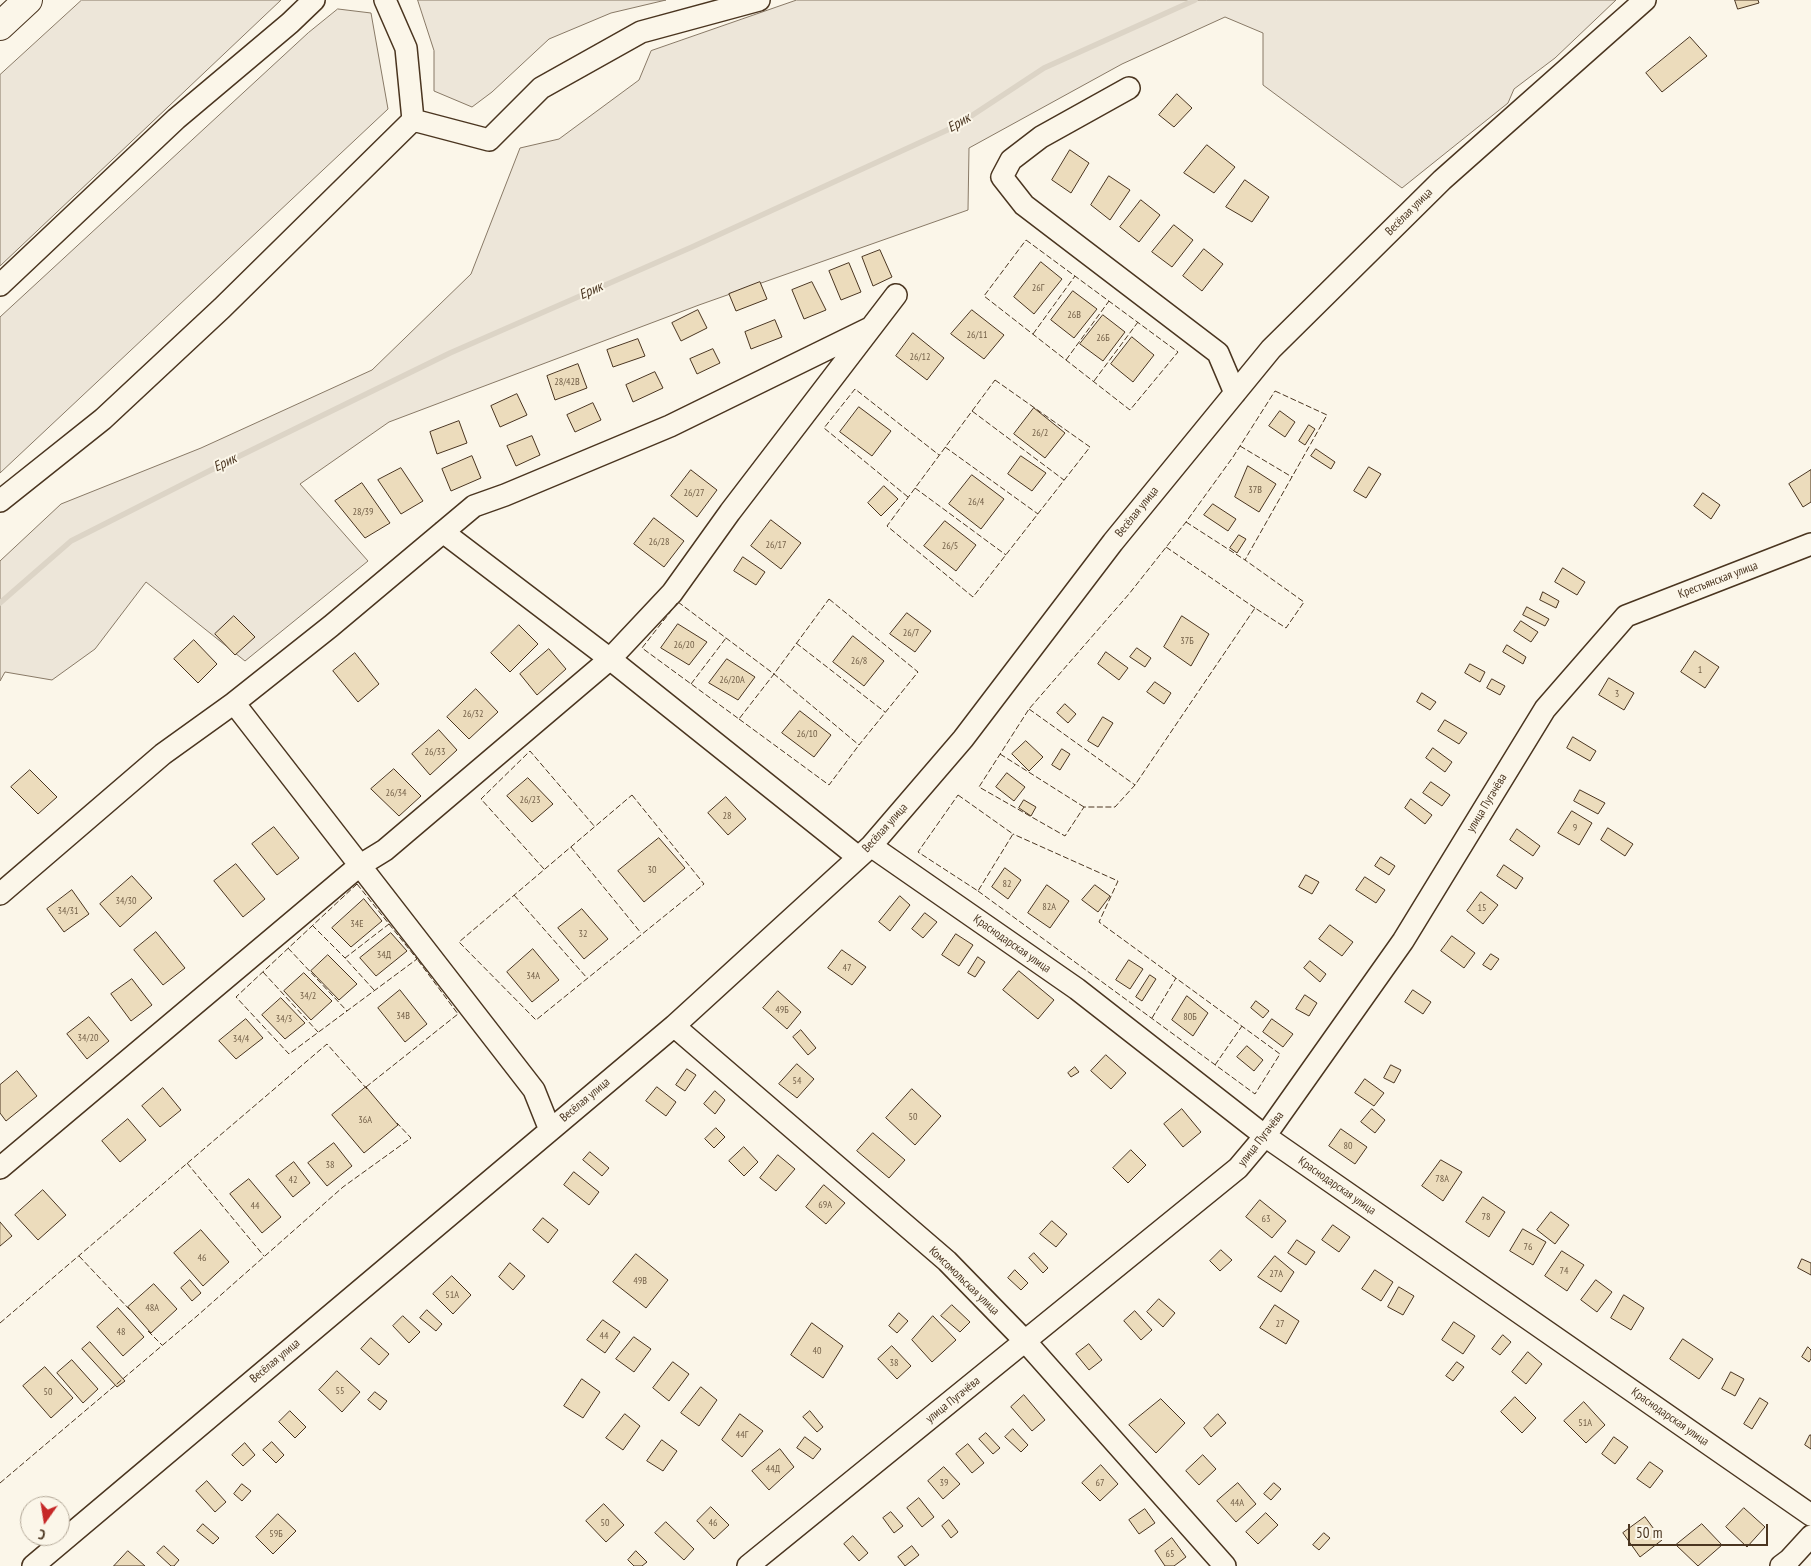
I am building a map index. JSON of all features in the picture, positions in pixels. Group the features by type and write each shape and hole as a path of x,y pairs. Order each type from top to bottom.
{"highway":[{"path":"0,26 28,0"}],"street":[{"path":"0,285 176,119 290,23 314,0"},
{"path":"386,0 406,48 412,120"},
{"path":"412,120 489,140 541,88 641,32 759,0"},
{"name":"Весёлая улица","path":"33,1566 674,1026 865,851 963,739 1113,542 1276,343 1442,180 1645,0"},
{"path":"1129,88 1041,137 1011,160 1002,177 1024,205 1218,353 1235,392"},
{"path":"0,501 103,419 222,308 412,120"},
{"path":"0,1168 359,866 385,850 610,659 672,593 736,505 896,295"},
{"path":"0,894 163,754 234,703 331,626 474,506 505,495 670,426 870,328"},
{"name":"Краснодарская улица","path":"443,532 865,851 1077,989 1265,1136 1811,1515"},
{"name":"Крестьянская улица","path":"1626,616 1811,544"},
{"name":"улица Пугачёва","path":"748,1566 1238,1168 1265,1136 1404,941 1545,709 1626,616"},
{"path":"234,703 534,1090 550,1130"},
{"name":"Комсомольская улица","path":"674,1026 947,1261 1025,1341 1225,1566"},
{"path":"1782,1566 1811,1536"}],"shaded area":[{"path":"82,0 281,0 0,266 0,75"},
{"path":"418,0 666,0 611,13 549,39 492,92 472,107 434,91 434,51"},
{"path":"797,0 1616,0 1555,58 1514,89 1508,103 1402,188 1263,85 1263,33 1225,17 1122,64 969,148 968,210 699,305 389,422 300,484 368,561 245,661 146,582 95,649 52,680 5,672 0,681 0,561 61,504 201,448 372,370 471,274 520,148 559,139 639,80 651,51"},
{"path":"338,9 371,13 388,109 0,473 0,317 308,33"}],"building":[{"path":"1735,0 1758,0 1759,3 1738,9"},
{"path":"1690,37 1707,56 1662,92 1646,73"},
{"path":"1177,94 1192,108 1174,127 1159,115"},
{"path":"1207,145 1235,167 1214,193 1184,173"},
{"path":"1070,150 1089,163 1071,193 1052,180"},
{"path":"1109,176 1130,190 1110,220 1091,205"},
{"path":"1245,180 1269,197 1252,222 1226,207"},
{"path":"1141,200 1160,215 1139,242 1120,227"},
{"path":"1174,225 1193,240 1172,267 1152,252"},
{"path":"1204,249 1223,264 1202,291 1183,276"},
{"path":"880,250 892,277 873,286 862,257"},
{"path":"1041,262 1062,279 1034,314 1014,297"},
{"path":"849,263 861,292 841,300 829,271"},
{"path":"760,282 767,299 736,311 729,294"},
{"path":"812,282 826,310 804,319 792,290"},
{"path":"1073,291 1097,309 1074,338 1051,320"},
{"path":"698,310 707,328 681,341 672,323"},
{"path":"972,310 1004,335 984,359 951,334"},
{"path":"1103,315 1125,332 1103,361 1080,344"},
{"path":"775,320 782,337 751,349 745,332"},
{"path":"913,333 944,358 927,380 896,356"},
{"path":"1132,337 1154,355 1133,382 1111,364"},
{"path":"638,339 645,356 613,367 607,350"},
{"path":"713,349 720,363 697,374 690,359"},
{"path":"578,364 587,388 555,400 547,376"},
{"path":"655,372 663,388 633,402 626,385"},
{"path":"517,394 527,415 500,427 491,406"},
{"path":"593,403 601,420 575,432 567,415"},
{"path":"859,407 891,431 872,456 840,432"},
{"path":"1034,408 1065,433 1045,458 1014,434"},
{"path":"1280,411 1295,422 1285,437 1269,426"},
{"path":"459,421 467,443 437,454 430,432"},
{"path":"1309,425 1315,429 1305,445 1299,441"},
{"path":"532,436 540,455 516,466 507,446"},
{"path":"1316,449 1335,462 1331,469 1311,456"},
{"path":"472,456 481,478 451,491 442,469"},
{"path":"1021,456 1046,473 1032,491 1008,474"},
{"path":"1248,466 1276,484 1259,512 1235,497"},
{"path":"1369,467 1381,474 1366,498 1354,491"},
{"path":"401,468 423,501 401,514 378,480"},
{"path":"691,470 717,490 697,517 671,496"},
{"path":"1811,470 1811,502 1803,507 1789,484"},
{"path":"972,475 1004,499 981,529 949,504"},
{"path":"362,483 390,523 365,538 335,501"},
{"path":"884,486 898,499 881,516 868,503"},
{"path":"1703,493 1720,505 1711,519 1694,506"},
{"path":"1213,504 1236,519 1228,531 1204,515"},
{"path":"654,518 684,541 664,567 634,544"},
{"path":"771,520 801,543 781,569 751,546"},
{"path":"945,521 976,545 956,571 924,546"},
{"path":"1239,535 1246,539 1237,553 1230,548"},
{"path":"743,557 765,572 756,585 734,571"},
{"path":"1563,568 1585,582 1577,595 1555,582"},
{"path":"1543,592 1559,601 1556,608 1540,600"},
{"path":"1527,607 1549,619 1545,626 1523,615"},
{"path":"907,613 931,631 915,652 890,634"},
{"path":"234,616 255,637 235,655 215,634"},
{"path":"1182,616 1209,634 1191,666 1164,647"},
{"path":"1521,621 1538,632 1531,642 1514,631"},
{"path":"678,624 707,642 689,665 661,648"},
{"path":"519,625 538,644 510,672 491,653"},
{"path":"853,636 884,661 864,686 833,662"},
{"path":"194,640 217,664 198,683 174,659"},
{"path":"1507,645 1526,657 1523,664 1503,652"},
{"path":"1137,648 1151,658 1145,667 1130,657"},
{"path":"549,649 566,669 537,695 520,674"},
{"path":"1695,651 1719,667 1705,688 1681,672"},
{"path":"1106,652 1128,668 1119,680 1098,664"},
{"path":"355,653 379,684 358,702 333,671"},
{"path":"727,659 755,677 738,700 709,683"},
{"path":"1470,664 1485,672 1480,682 1465,673"},
{"path":"1609,678 1634,693 1624,710 1599,695"},
{"path":"1492,679 1505,686 1500,695 1487,688"},
{"path":"1155,682 1171,693 1164,704 1147,692"},
{"path":"476,689 498,712 469,739 447,717"},
{"path":"1422,693 1436,702 1430,710 1417,702"},
{"path":"1065,704 1076,714 1068,723 1057,713"},
{"path":"800,711 831,735 814,757 782,733"},
{"path":"1103,717 1113,723 1098,747 1088,741"},
{"path":"1445,720 1467,733 1459,744 1438,731"},
{"path":"439,730 457,750 430,775 412,754"},
{"path":"1573,737 1596,751 1590,761 1567,748"},
{"path":"1026,741 1043,757 1029,771 1012,754"},
{"path":"1433,748 1452,762 1445,772 1426,758"},
{"path":"1062,749 1070,754 1060,770 1052,765"},
{"path":"394,769 421,796 399,816 371,789"},
{"path":"30,770 57,797 38,814 11,787"},
{"path":"1007,773 1025,787 1014,801 996,787"},
{"path":"528,778 553,804 532,822 507,796"},
{"path":"1431,782 1450,795 1442,806 1423,793"},
{"path":"1580,790 1605,803 1598,814 1574,801"},
{"path":"726,797 746,819 728,835 708,813"},
{"path":"1411,799 1432,815 1425,824 1405,808"},
{"path":"1024,800 1036,807 1031,816 1019,808"},
{"path":"1572,811 1592,823 1579,845 1558,833"},
{"path":"274,827 299,858 277,875 252,844"},
{"path":"1608,828 1633,844 1625,856 1601,840"},
{"path":"1517,829 1540,846 1533,856 1510,840"},
{"path":"659,838 685,868 644,902 618,871"},
{"path":"1381,857 1395,866 1389,875 1375,866"},
{"path":"236,864 265,899 243,917 214,881"},
{"path":"1504,865 1523,878 1516,889 1497,876"},
{"path":"1005,868 1021,880 1008,899 992,887"},
{"path":"1306,875 1319,882 1312,894 1299,887"},
{"path":"132,876 152,898 120,927 100,904"},
{"path":"1365,877 1385,890 1376,903 1356,890"},
{"path":"1047,885 1069,901 1050,928 1028,913"},
{"path":"1095,885 1110,896 1098,912 1082,900"},
{"path":"72,890 89,914 64,932 47,909"},
{"path":"1481,892 1498,905 1483,924 1467,911"},
{"path":"900,896 910,905 890,931 879,922"},
{"path":"364,899 382,921 351,947 332,928"},
{"path":"582,909 608,939 584,959 558,928"},
{"path":"925,913 937,922 923,938 912,929"},
{"path":"1330,925 1353,942 1342,956 1319,939"},
{"path":"156,932 185,968 163,985 134,950"},
{"path":"391,933 407,951 376,976 360,958"},
{"path":"956,934 973,945 959,966 942,955"},
{"path":"1452,936 1475,953 1464,968 1441,951"},
{"path":"533,949 559,980 532,1002 507,972"},
{"path":"842,950 866,967 852,985 828,968"},
{"path":"1491,954 1499,959 1491,970 1483,965"},
{"path":"328,955 357,984 339,1000 311,971"},
{"path":"978,957 985,962 975,977 968,973"},
{"path":"1129,960 1143,969 1130,989 1116,980"},
{"path":"1310,961 1326,974 1320,982 1304,968"},
{"path":"1019,971 1054,1000 1038,1019 1003,990"},
{"path":"304,973 332,1001 311,1020 284,991"},
{"path":"1150,975 1156,979 1142,1001 1136,997"},
{"path":"132,979 152,1005 131,1021 111,994"},
{"path":"400,990 427,1024 405,1042 378,1008"},
{"path":"1413,990 1431,1002 1423,1014 1405,1002"},
{"path":"778,991 801,1012 787,1029 763,1008"},
{"path":"1305,995 1317,1003 1309,1016 1296,1009"},
{"path":"1187,996 1208,1013 1193,1036 1172,1020"},
{"path":"281,998 305,1023 285,1039 262,1015"},
{"path":"1256,1001 1269,1011 1263,1018 1251,1008"},
{"path":"89,1017 109,1041 87,1059 67,1034"},
{"path":"246,1019 263,1038 236,1059 219,1041"},
{"path":"1272,1019 1293,1034 1283,1047 1263,1032"},
{"path":"801,1030 816,1048 808,1055 793,1037"},
{"path":"1247,1046 1263,1060 1254,1071 1237,1057"},
{"path":"1106,1055 1126,1073 1111,1089 1091,1071"},
{"path":"797,1064 814,1079 797,1098 779,1084"},
{"path":"1391,1065 1401,1070 1394,1083 1384,1078"},
{"path":"1075,1067 1079,1072 1071,1077 1068,1073"},
{"path":"687,1069 696,1075 685,1091 676,1085"},
{"path":"17,1071 37,1096 6,1121 0,1113 0,1085"},
{"path":"1365,1079 1384,1093 1374,1106 1355,1093"},
{"path":"366,1087 398,1125 364,1153 332,1115"},
{"path":"657,1087 676,1102 666,1116 646,1101"},
{"path":"163,1088 181,1110 160,1127 142,1106"},
{"path":"912,1089 941,1116 915,1145 886,1118"},
{"path":"715,1091 725,1100 715,1114 704,1104"},
{"path":"1182,1109 1201,1132 1183,1147 1164,1124"},
{"path":"1372,1109 1385,1120 1375,1133 1361,1122"},
{"path":"128,1119 146,1140 120,1162 102,1141"},
{"path":"716,1128 725,1137 714,1148 705,1139"},
{"path":"1341,1129 1367,1147 1355,1164 1329,1146"},
{"path":"873,1133 905,1160 889,1178 857,1151"},
{"path":"334,1143 352,1166 327,1186 308,1163"},
{"path":"744,1147 758,1162 744,1176 729,1161"},
{"path":"1131,1150 1146,1165 1128,1183 1113,1168"},
{"path":"590,1152 609,1168 602,1176 583,1160"},
{"path":"778,1155 795,1169 776,1191 760,1178"},
{"path":"1441,1160 1462,1172 1443,1201 1422,1186"},
{"path":"294,1162 310,1183 293,1197 276,1176"},
{"path":"574,1172 599,1192 589,1205 564,1185"},
{"path":"249,1179 281,1217 262,1233 230,1194"},
{"path":"824,1185 845,1203 826,1224 806,1207"},
{"path":"43,1190 66,1215 38,1240 15,1215"},
{"path":"1483,1197 1505,1212 1489,1237 1466,1222"},
{"path":"1260,1200 1286,1221 1272,1238 1246,1217"},
{"path":"1551,1212 1569,1225 1555,1244 1537,1230"},
{"path":"543,1218 558,1230 548,1243 533,1230"},
{"path":"1052,1221 1067,1234 1056,1247 1040,1234"},
{"path":"0,1222 12,1236 0,1246"},
{"path":"1333,1225 1350,1237 1339,1252 1322,1240"},
{"path":"1523,1229 1546,1242 1533,1265 1510,1251"},
{"path":"201,1230 229,1262 203,1286 174,1253"},
{"path":"1297,1240 1315,1252 1306,1265 1288,1253"},
{"path":"1221,1250 1232,1260 1220,1271 1210,1261"},
{"path":"1562,1251 1584,1265 1567,1291 1545,1276"},
{"path":"1034,1253 1048,1268 1043,1273 1029,1258"},
{"path":"636,1254 668,1280 646,1308 613,1282"},
{"path":"1275,1256 1294,1272 1281,1292 1258,1277"},
{"path":"1802,1259 1811,1263 1811,1275 1798,1268"},
{"path":"510,1263 525,1276 513,1290 499,1277"},
{"path":"1015,1270 1028,1283 1021,1290 1008,1278"},
{"path":"1375,1270 1393,1282 1381,1301 1362,1289"},
{"path":"452,1276 471,1295 453,1314 433,1294"},
{"path":"190,1280 201,1293 192,1301 181,1288"},
{"path":"1596,1280 1612,1292 1597,1312 1581,1300"},
{"path":"154,1284 177,1309 151,1333 128,1307"},
{"path":"1399,1287 1414,1296 1403,1315 1388,1307"},
{"path":"1624,1295 1644,1308 1631,1330 1611,1318"},
{"path":"1159,1299 1175,1313 1163,1327 1147,1312"},
{"path":"952,1305 970,1322 960,1332 941,1316"},
{"path":"1275,1305 1299,1321 1286,1344 1260,1328"},
{"path":"118,1308 144,1337 123,1356 97,1327"},
{"path":"427,1310 442,1324 436,1331 420,1318"},
{"path":"1135,1311 1152,1330 1141,1340 1124,1321"},
{"path":"899,1313 908,1321 897,1333 889,1326"},
{"path":"403,1316 420,1332 409,1343 393,1326"},
{"path":"933,1316 956,1340 932,1362 912,1340"},
{"path":"603,1320 620,1332 605,1353 587,1340"},
{"path":"1454,1322 1475,1336 1463,1354 1442,1340"},
{"path":"812,1323 843,1346 823,1378 791,1355"},
{"path":"1503,1335 1511,1342 1500,1355 1492,1349"},
{"path":"634,1337 651,1349 634,1372 616,1359"},
{"path":"371,1338 389,1354 379,1365 361,1349"},
{"path":"1683,1339 1713,1359 1699,1379 1670,1359"},
{"path":"90,1342 125,1381 117,1387 82,1349"},
{"path":"1089,1344 1102,1360 1089,1370 1076,1354"},
{"path":"892,1346 911,1366 897,1379 878,1359"},
{"path":"1808,1347 1811,1350 1809,1362 1802,1357"},
{"path":"1528,1352 1542,1364 1526,1384 1512,1372"},
{"path":"72,1360 98,1389 83,1403 57,1373"},
{"path":"673,1362 689,1374 669,1401 653,1388"},
{"path":"1457,1362 1464,1367 1453,1381 1446,1376"},
{"path":"45,1367 73,1398 51,1418 23,1386"},
{"path":"337,1371 360,1392 342,1412 319,1390"},
{"path":"1731,1372 1744,1379 1735,1396 1722,1389"},
{"path":"582,1379 600,1392 583,1418 564,1406"},
{"path":"701,1387 717,1400 699,1426 681,1413"},
{"path":"375,1392 387,1401 380,1410 368,1400"},
{"path":"1024,1395 1045,1420 1032,1431 1011,1407"},
{"path":"1515,1397 1536,1418 1522,1433 1501,1412"},
{"path":"1760,1398 1768,1403 1752,1429 1744,1424"},
{"path":"1161,1399 1185,1423 1156,1453 1129,1425"},
{"path":"1584,1402 1605,1425 1586,1443 1564,1421"},
{"path":"290,1411 306,1427 295,1438 279,1422"},
{"path":"810,1411 823,1427 817,1432 803,1417"},
{"path":"625,1414 640,1426 623,1450 606,1438"},
{"path":"740,1414 763,1431 742,1457 722,1440"},
{"path":"1218,1414 1226,1423 1211,1437 1204,1428"},
{"path":"1013,1429 1028,1445 1021,1452 1005,1437"},
{"path":"986,1433 1000,1448 993,1454 979,1439"},
{"path":"1811,1435 1811,1449 1805,1445"},
{"path":"805,1437 821,1449 813,1459 797,1448"},
{"path":"1614,1437 1628,1447 1615,1464 1602,1454"},
{"path":"662,1440 677,1451 663,1471 647,1461"},
{"path":"272,1442 284,1455 276,1463 263,1450"},
{"path":"245,1443 255,1455 243,1466 232,1455"},
{"path":"968,1444 984,1463 972,1473 956,1454"},
{"path":"780,1449 794,1467 769,1490 752,1471"},
{"path":"1203,1455 1216,1469 1199,1485 1186,1471"},
{"path":"1650,1462 1663,1471 1650,1488 1637,1479"},
{"path":"1101,1465 1118,1484 1100,1501 1082,1483"},
{"path":"944,1467 960,1484 943,1499 928,1481"},
{"path":"207,1481 226,1502 215,1512 196,1491"},
{"path":"1238,1483 1256,1504 1236,1522 1217,1501"},
{"path":"1274,1483 1281,1489 1271,1500 1264,1494"},
{"path":"242,1484 251,1491 242,1501 234,1494"},
{"path":"919,1498 934,1517 922,1527 907,1508"},
{"path":"604,1504 624,1525 606,1542 586,1521"},
{"path":"711,1507 729,1525 714,1539 697,1521"},
{"path":"1744,1508 1765,1527 1747,1547 1726,1527"},
{"path":"1145,1509 1155,1523 1139,1534 1129,1520"},
{"path":"891,1512 903,1526 894,1533 883,1518"},
{"path":"1266,1513 1278,1525 1258,1544 1246,1532"},
{"path":"278,1514 296,1531 273,1554 256,1537"},
{"path":"1645,1517 1662,1540 1640,1557 1623,1533"},
{"path":"949,1520 958,1532 951,1538 942,1526"},
{"path":"666,1522 694,1549 684,1560 655,1533"},
{"path":"203,1524 219,1538 213,1544 197,1531"},
{"path":"1702,1524 1722,1545 1698,1566 1676,1545"},
{"path":"1324,1533 1330,1538 1319,1550 1313,1545"},
{"path":"853,1536 868,1553 859,1561 844,1544"},
{"path":"1172,1538 1186,1557 1174,1566 1165,1566 1155,1551"},
{"path":"164,1546 179,1560 174,1566 171,1566 157,1553"},
{"path":"912,1546 919,1555 905,1566 898,1557"},
{"path":"128,1551 145,1566 114,1566"},
{"path":"636,1551 647,1562 642,1566 634,1566 628,1560"}],"waterway":[{"name":"Ерик","path":"0,603 71,541 215,468 450,353 692,247 956,126 1044,68 1195,0"}],"fence":[{"path":"1026,240 1178,352 1130,410 984,296 1026,240"},
{"path":"1033,334 1075,276"},
{"path":"1066,360 1109,301"},
{"path":"1094,381 1138,322"},
{"path":"995,380 1090,447 973,597 887,526 995,380"},
{"path":"908,497 824,428 855,389 939,455"},
{"path":"1275,391 1327,415 1245,560 1304,602 1286,628 1255,608 1135,785 1115,807 1084,807 1065,836 979,787 1029,709 1129,594 1186,522 1233,457 1275,391"},
{"path":"972,411 1064,480"},
{"path":"1240,446 1292,477"},
{"path":"945,447 1038,514"},
{"path":"915,488 1006,555"},
{"path":"1186,522 1245,560"},
{"path":"1166,547 1255,608"},
{"path":"829,599 918,672 859,745 774,674 829,599"},
{"path":"678,602 774,674 739,719 642,648 678,602"},
{"path":"691,684 726,638"},
{"path":"796,643 885,712"},
{"path":"1029,709 1135,785"},
{"path":"739,719 829,785 859,745"},
{"path":"544,869 481,799 530,751 595,827"},
{"path":"1000,754 1084,807"},
{"path":"632,795 704,884 536,1020 459,942 632,795"},
{"path":"958,795 1013,834 978,891 918,852 958,795"},
{"path":"978,891 1255,1094 1280,1054 1099,922 1118,881 1013,834"},
{"path":"571,847 641,933"},
{"path":"357,884 417,959 289,1054 236,997 357,884"},
{"path":"514,895 587,978"},
{"path":"374,990 345,958 389,924"},
{"path":"312,925 345,958"},
{"path":"288,948 347,1011"},
{"path":"366,1087 458,1014 417,959"},
{"path":"263,972 318,1032"},
{"path":"1152,1018 1176,978"},
{"path":"1215,1065 1242,1026"},
{"path":"0,1323 327,1044 367,1089"},
{"path":"0,1483 197,1316 343,1187 411,1138 397,1123"},
{"path":"187,1163 264,1256"},
{"path":"79,1256 130,1310"},
{"path":"148,1331 162,1345"}]}
